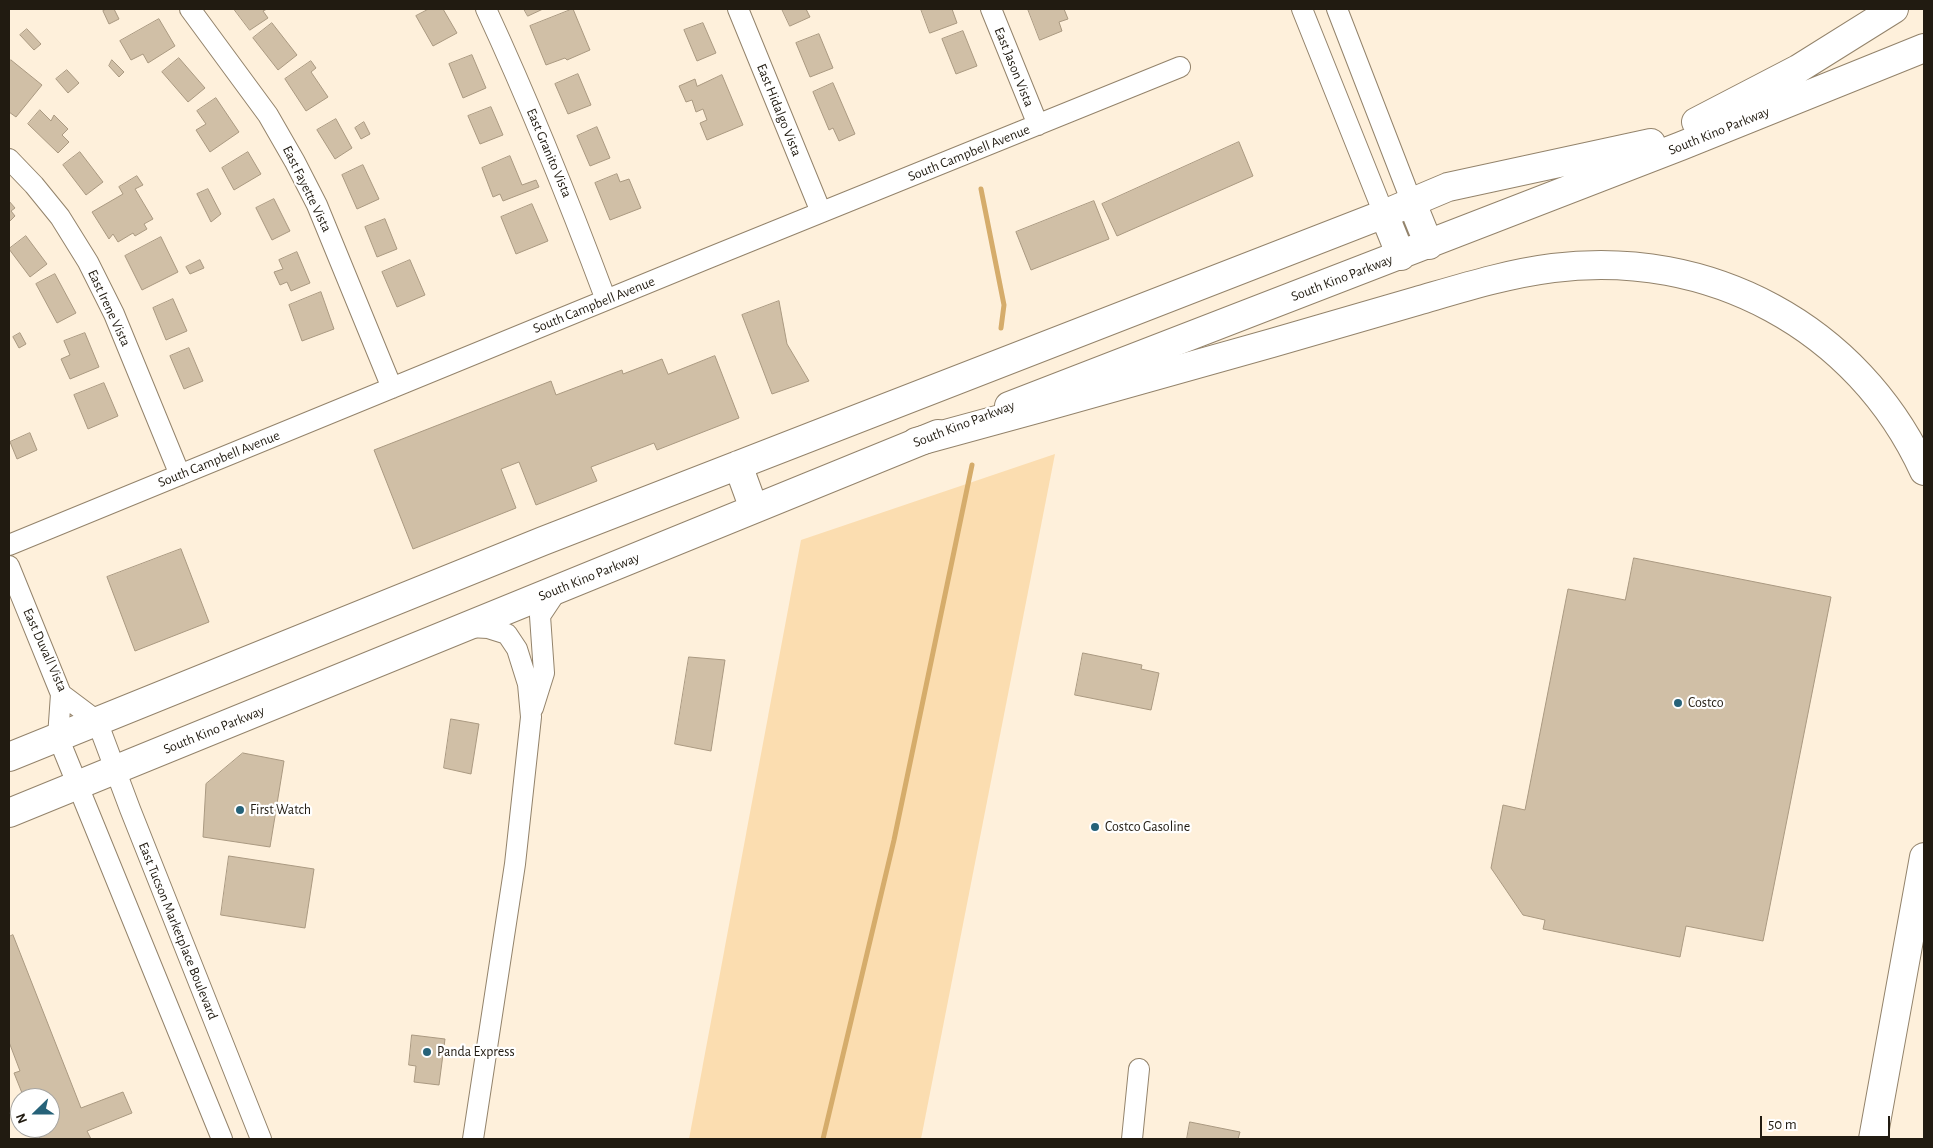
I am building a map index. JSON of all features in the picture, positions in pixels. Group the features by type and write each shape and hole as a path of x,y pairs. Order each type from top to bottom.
{"main road":[{"name":"South Kino Parkway","path":"9,757 543,541 1384,214 1448,187 1654,143 1798,69 1894,9"},
{"name":"South Kino Parkway","path":"9,813 754,510 916,442 1401,256 1924,48"},
{"path":"1412,202 1429,245"},
{"path":"1384,214 1401,256"},
{"path":"916,442 1110,390 1479,283 1556,268 1616,266 1665,271 1712,282 1743,293 1799,323 1844,359 1876,392 1900,426 1924,471"},
{"path":"738,465 754,510"},
{"path":"1873,1139 1924,857"}],"street":[{"name":"East Fayette Vista","path":"190,9 268,115 295,162 317,205 392,388"},
{"name":"East Granito Vista","path":"486,9 512,65 561,182 606,300"},
{"name":"East Hidalgo Vista","path":"738,9 821,212"},
{"name":"East Jason Vista","path":"991,9 1038,125"},
{"path":"1302,9 1384,214"},
{"path":"1337,9 1412,202"},
{"name":"South Campbell Avenue","path":"9,545 1180,67"},
{"name":"East Irene Vista","path":"9,159 34,184 60,217 88,262 114,314 180,475"},
{"name":"East Duvall Vista","path":"9,566 61,694 97,721"},
{"path":"473,1139 515,864 531,718 544,674 540,616 558,589"},
{"path":"467,627 488,628 507,634 517,649 528,684 531,718"},
{"path":"61,694 58,737 222,1139"},
{"name":"East Tucson Marketplace Boulevard","path":"97,721 261,1139"},
{"path":"1132,1139 1139,1069"}],"shaded area":[{"path":"1055,454 921,1139 689,1139 801,540"}],"building":[{"path":"114,9 119,19 109,24 103,11"},
{"path":"234,9 267,9 263,11 268,18 250,30"},
{"path":"429,9 443,9 457,33 433,46 416,16"},
{"path":"524,9 543,9 528,16"},
{"path":"573,9 590,50 567,60 565,58 546,65 530,26"},
{"path":"782,9 806,9 810,17 790,26"},
{"path":"921,9 952,9 957,23 930,33"},
{"path":"1028,9 1064,9 1068,19 1059,22 1062,31 1040,40"},
{"path":"159,19 175,46 148,63 143,54 131,60 120,41"},
{"path":"272,23 297,55 278,70 253,38"},
{"path":"703,23 716,53 697,61 684,30"},
{"path":"27,29 41,44 34,50 20,35"},
{"path":"963,31 977,66 956,74 942,39"},
{"path":"819,34 833,68 810,77 796,43"},
{"path":"472,55 486,88 463,98 449,64"},
{"path":"179,58 205,88 188,102 162,72"},
{"path":"11,60 42,85 16,117 9,112 9,62"},
{"path":"112,60 124,72 119,77 109,66"},
{"path":"311,61 316,68 311,72 328,97 306,111 285,79"},
{"path":"67,70 79,83 68,93 56,79"},
{"path":"578,74 591,105 568,114 555,84"},
{"path":"722,75 743,125 707,140 700,123 707,120 703,109 696,112 692,100 686,102 679,86 695,79 697,86"},
{"path":"833,83 855,134 839,141 833,128 829,130 813,92"},
{"path":"216,98 239,132 210,152 196,130 206,124 197,111"},
{"path":"491,107 503,135 480,144 468,116"},
{"path":"40,110 51,121 54,115 68,129 62,135 69,142 58,153 28,124"},
{"path":"336,119 352,148 335,159 317,130"},
{"path":"364,122 370,134 361,139 355,128"},
{"path":"597,127 610,158 590,166 577,136"},
{"path":"1239,142 1253,176 1117,236 1102,204"},
{"path":"80,152 103,182 86,195 63,165"},
{"path":"248,152 261,174 234,190 222,168"},
{"path":"510,156 522,185 536,180 539,187 503,201 500,194 493,197 482,168"},
{"path":"363,165 379,199 357,209 342,175"},
{"path":"617,174 620,182 629,179 641,208 610,220 595,183"},
{"path":"137,176 143,185 135,189 153,219 144,224 147,229 135,236 133,233 118,242 113,234 109,239 92,212 123,194 119,187"},
{"path":"208,189 221,214 211,222 197,194"},
{"path":"274,199 290,231 272,240 256,208"},
{"path":"9,201 15,208 11,211 15,216 9,222"},
{"path":"1094,201 1109,239 1031,270 1016,232"},
{"path":"532,204 548,241 516,254 501,217"},
{"path":"385,219 397,249 377,257 365,227"},
{"path":"26,236 47,264 30,277 9,249"},
{"path":"161,237 178,272 142,290 125,256"},
{"path":"297,252 310,283 291,291 287,282 280,285 274,272 283,269 279,260"},
{"path":"200,260 204,268 190,274 186,267"},
{"path":"410,260 425,295 397,307 382,272"},
{"path":"55,274 76,313 57,323 36,284"},
{"path":"321,292 334,329 302,341 289,305"},
{"path":"173,299 187,331 166,340 153,308"},
{"path":"779,301 787,344 809,381 772,394 742,315"},
{"path":"20,333 26,344 19,348 13,337"},
{"path":"85,333 99,367 70,379 61,359 70,355 64,341"},
{"path":"189,348 203,381 184,389 170,356"},
{"path":"715,356 739,418 657,450 654,443 591,467 597,481 536,505 519,462 501,469 516,508 413,549 374,450 551,381 556,395 622,370 623,374 662,359 668,374"},
{"path":"104,383 118,416 88,429 74,395"},
{"path":"30,433 37,450 17,459 10,442"},
{"path":"181,549 209,622 135,651 107,577"},
{"name":"Costco","path":"1634,558 1831,597 1763,941 1686,926 1680,957 1543,929 1545,920 1523,915 1491,868 1503,805 1525,810 1568,589 1625,600"},
{"path":"1083,653 1142,665 1141,669 1159,673 1151,710 1075,695"},
{"path":"689,657 725,660 711,751 675,744"},
{"path":"451,719 479,724 471,774 444,768"},
{"name":"First Watch","path":"243,753 284,761 270,847 203,837 206,784"},
{"path":"229,856 314,869 305,928 221,915"},
{"path":"13,935 81,1108 123,1092 132,1113 87,1131 91,1139 40,1139 60,1138 60,1088 20,1088 14,1073 20,1071 9,1042 9,937"},
{"name":"Panda Express","path":"412,1035 445,1039 439,1085 414,1082 416,1066 409,1065"},
{"path":"1190,1122 1240,1132 1238,1139 1187,1139"}],"waterway":[{"path":"981,189 1004,305 1001,328"},
{"path":"823,1139 894,840 972,465"}],"place":[{"name":"Costco","path":"1678,703"},
{"name":"First Watch","path":"240,810"},
{"name":"Costco Gasoline","path":"1095,827"},
{"name":"Panda Express","path":"427,1052"}]}
